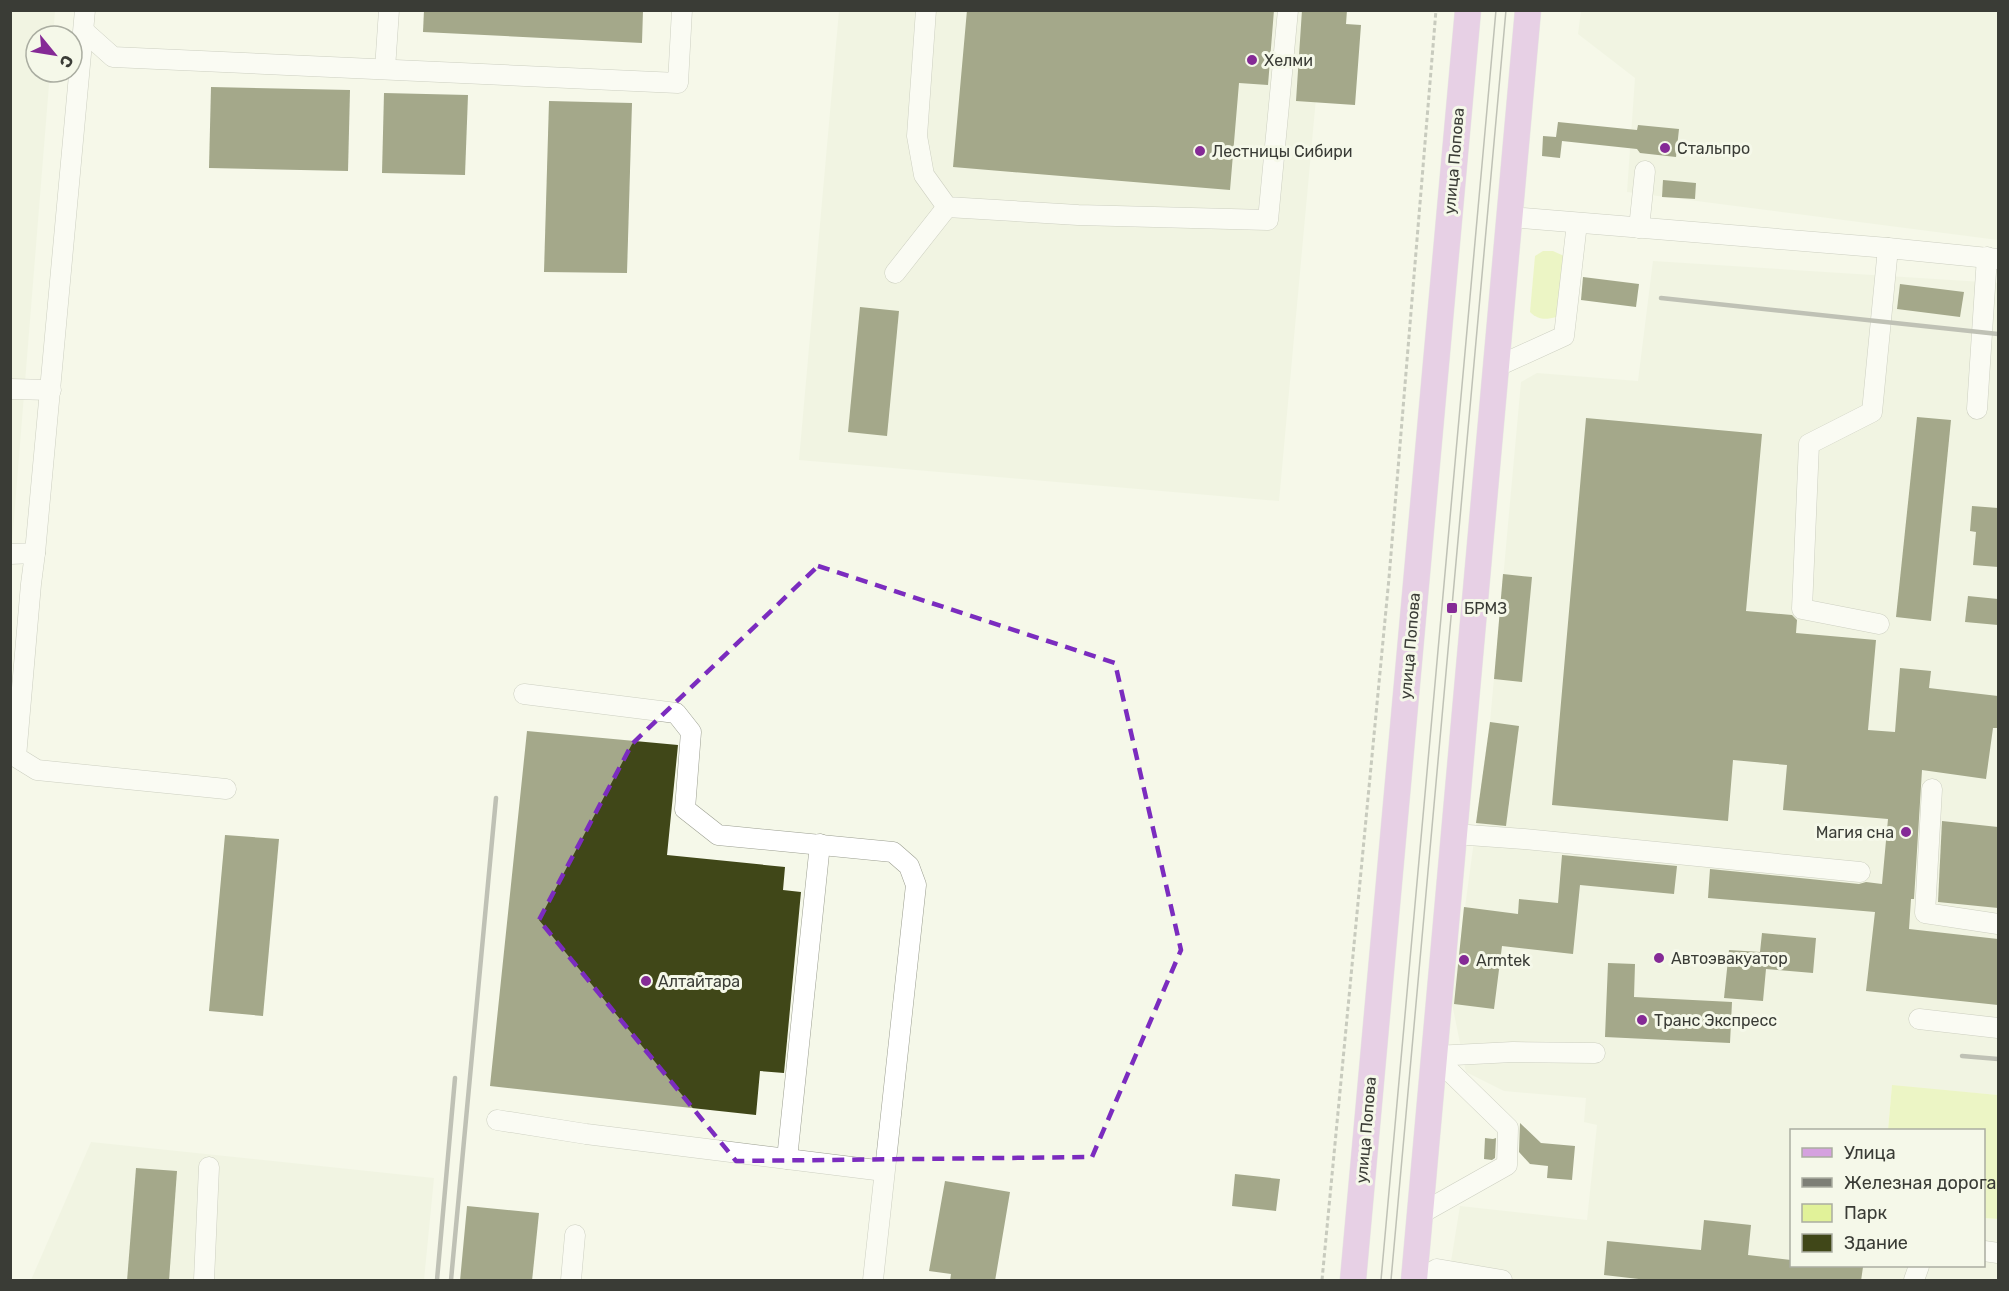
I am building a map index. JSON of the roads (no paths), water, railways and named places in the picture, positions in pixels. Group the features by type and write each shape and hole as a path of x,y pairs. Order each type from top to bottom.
{"main road":[{"name":"улица Попова","path":"1359,1280 1468,10"},
{"path":"1414,1281 1528,10"}],"lane":[{"path":"85,10 85,32 16,757 37,770 226,789"},
{"path":"385,69 389,10"},
{"path":"85,32 114,57 678,83 682,10"},
{"path":"926,10 917,136 924,175 947,207"},
{"path":"947,207 1078,215 1268,220 1288,10"},
{"path":"1640,228 1645,171"},
{"path":"895,273 947,207"},
{"path":"1510,217 1993,258 1977,409"},
{"path":"1496,367 1564,336 1577,223"},
{"path":"1879,624 1802,609 1809,444 1872,412 1888,248"},
{"path":"10,389 51,390"},
{"path":"10,554 35,554"},
{"path":"524,694 676,713 691,732 684,809 718,835 893,852 909,866 916,885 873,1281"},
{"path":"1932,789 1925,913 1998,924"},
{"path":"1454,834 1860,872"},
{"path":"787,1159 820,844"},
{"path":"1919,1019 1998,1028"},
{"path":"1434,1056 1513,1052 1595,1053"},
{"path":"1420,1214 1506,1165 1508,1128 1434,1056"},
{"path":"497,1120 586,1134 884,1171"},
{"path":"204,1281 209,1167"},
{"path":"571,1281 575,1235"},
{"path":"1419,1281 1437,1269 1502,1281"}],"tram line":[{"path":"1381,1280 1496,10"},
{"path":"1391,1280 1506,10"}],"railway":[{"path":"1661,298 1998,334"},
{"path":"451,1280 496,798"},
{"path":"1962,1056 1998,1059"},
{"path":"437,1280 455,1078"}],"place":[{"name":"Хелми","path":"1252,60"},
{"name":"Стальпро","path":"1665,148"},
{"name":"Лестницы Сибири","path":"1200,151"},
{"name":"БРМЗ","path":"1452,608"},
{"name":"Магия сна","path":"1906,832"},
{"name":"Автоэвакуатор","path":"1659,958"},
{"name":"Armtek","path":"1464,960"},
{"name":"Алтайтара","path":"646,981"},
{"name":"Транс Экспресс","path":"1642,1020"}]}
